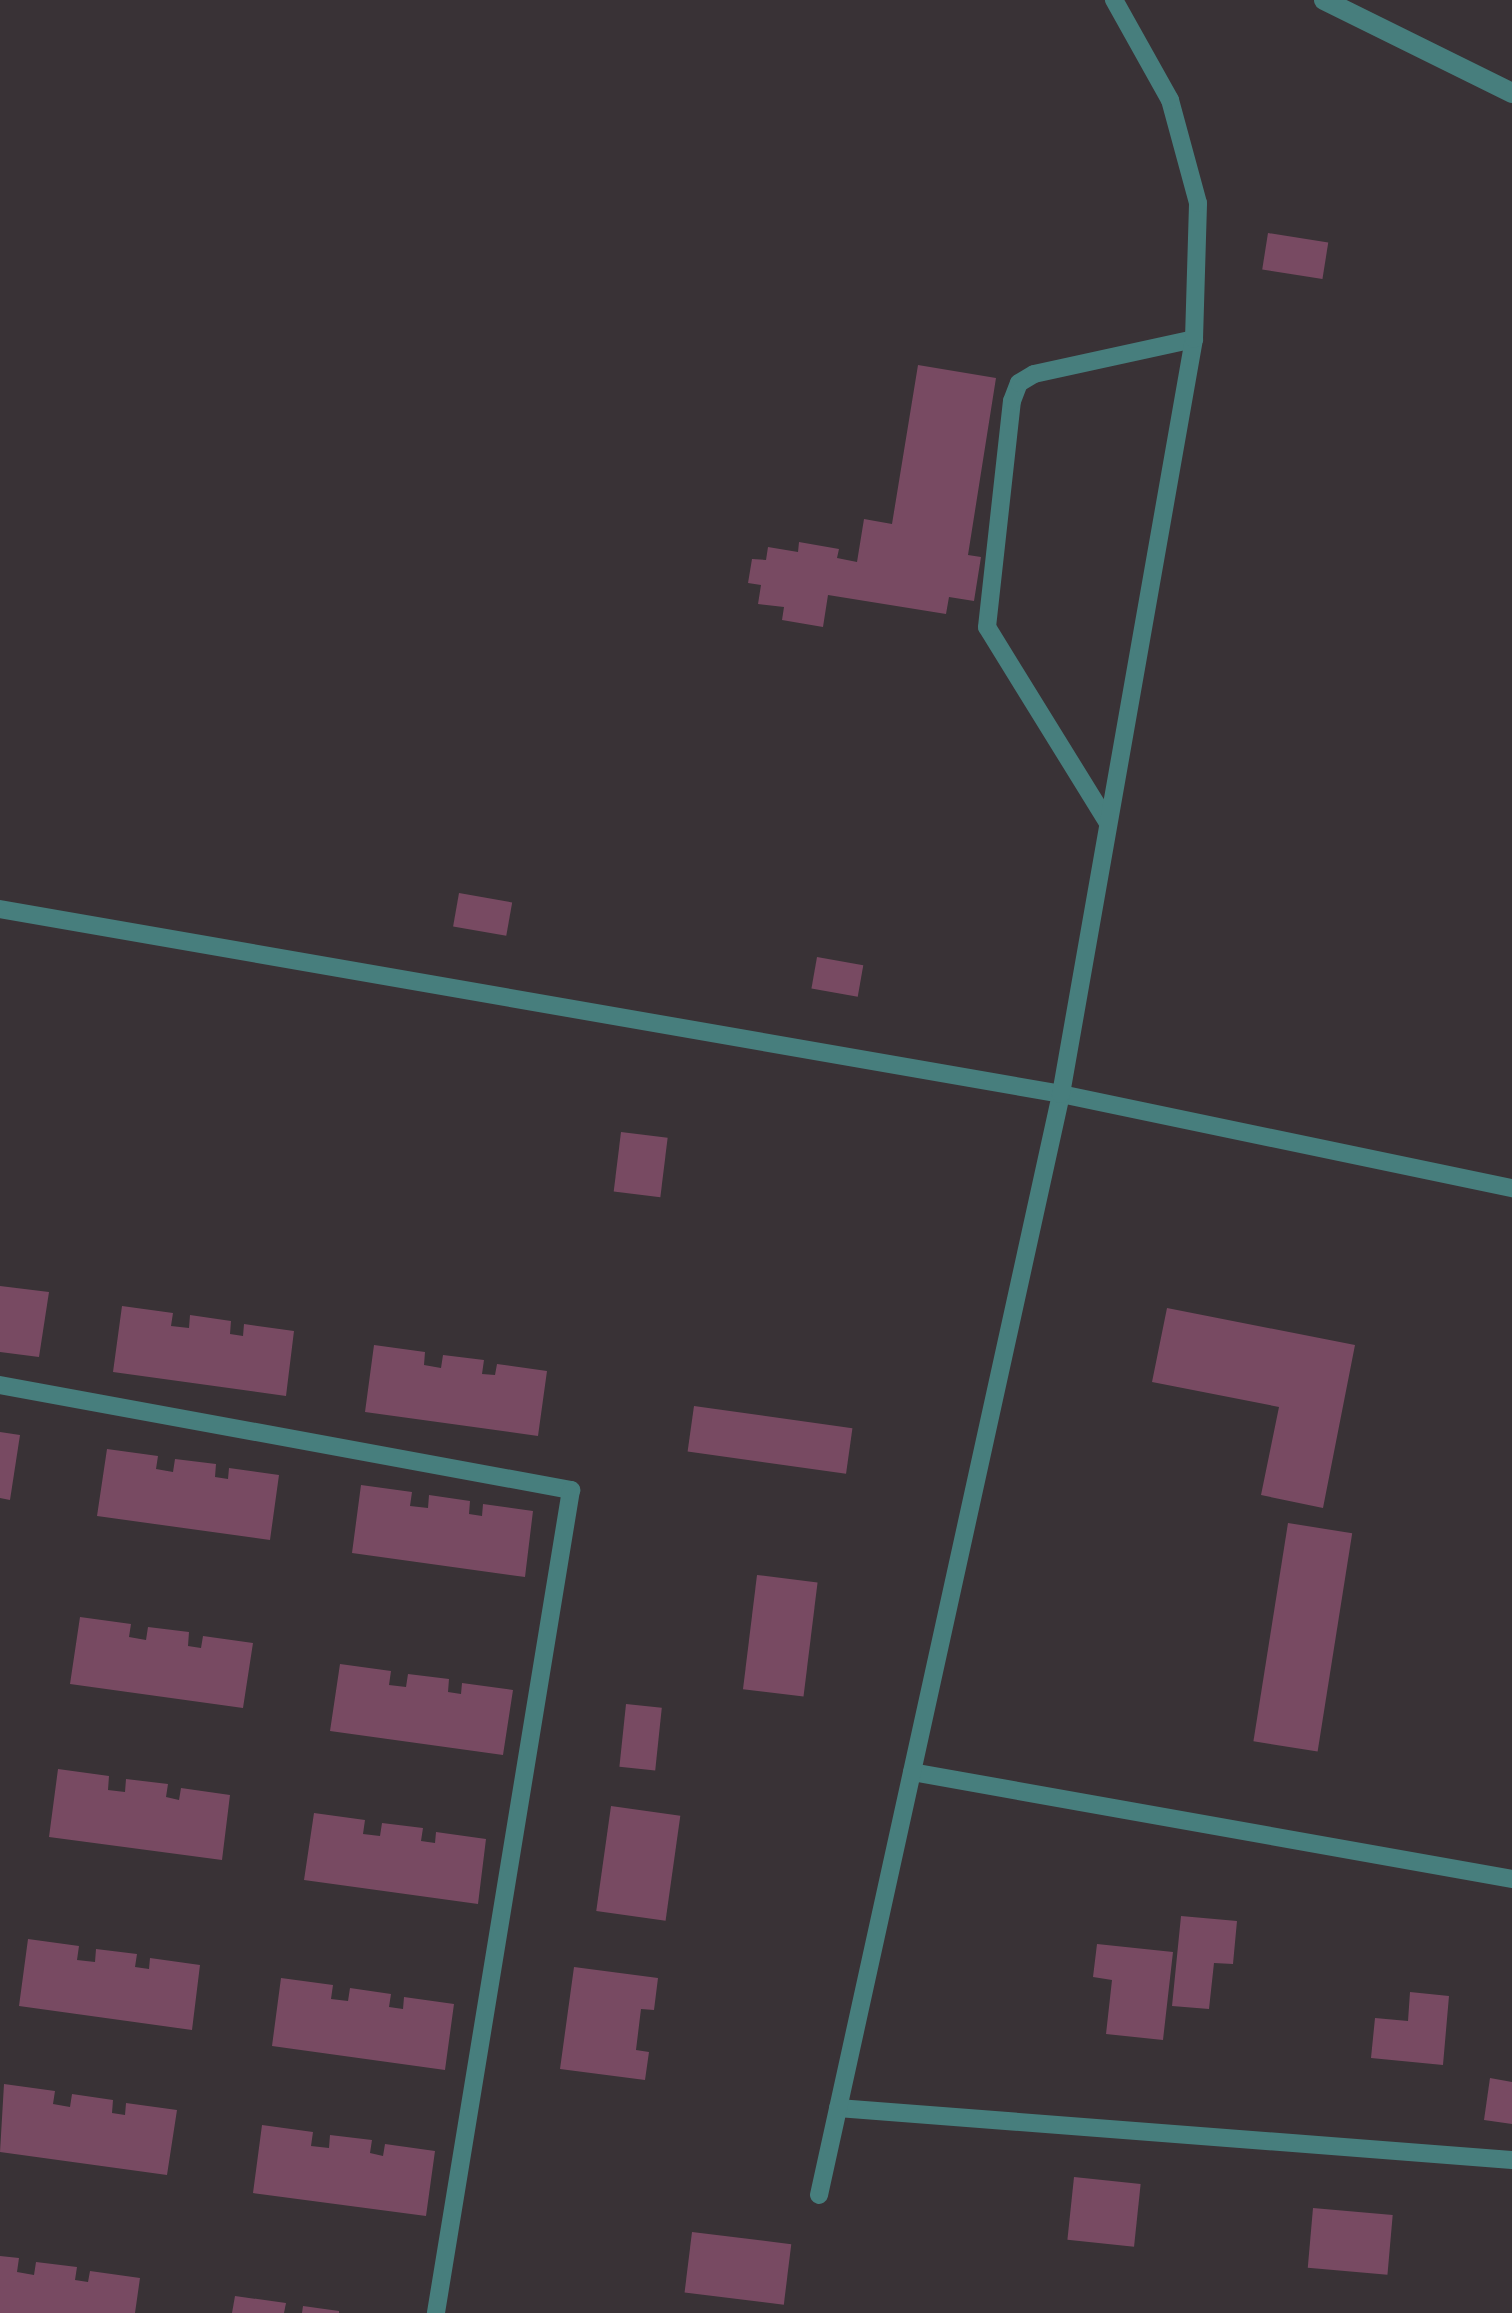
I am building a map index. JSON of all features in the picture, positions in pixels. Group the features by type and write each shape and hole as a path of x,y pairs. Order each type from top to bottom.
{"street":[{"path":"1324,0 1512,93"}],"lane":[{"path":"819,2196 1061,1094 1194,339 1198,203 1170,100 1114,0"},
{"path":"1108,823 987,626 1012,401 1019,382 1034,374 1194,339"},
{"path":"0,909 1061,1094 1512,1188"},
{"path":"0,1385 572,1490 436,2313"},
{"path":"912,1772 1512,1879"},
{"path":"838,2108 1512,2160"}],"building":[{"path":"1268,233 1328,243 1322,279 1262,270"},
{"path":"918,365 996,378 968,555 981,557 974,601 949,597 946,614 828,595 823,627 782,620 784,607 758,604 761,585 748,583 752,559 766,560 768,547 798,552 799,542 839,549 837,558 857,562 864,519 892,524"},
{"path":"459,893 512,902 506,936 453,926"},
{"path":"817,957 863,965 858,997 811,989"},
{"path":"621,1132 668,1138 660,1197 614,1192"},
{"path":"0,1286 49,1292 39,1357 0,1352"},
{"path":"122,1306 173,1313 171,1326 189,1328 190,1315 231,1321 230,1334 243,1336 244,1324 294,1331 286,1396 113,1372"},
{"path":"1167,1308 1355,1345 1323,1508 1261,1495 1279,1407 1152,1382"},
{"path":"374,1345 425,1352 424,1365 441,1368 443,1355 484,1360 482,1374 495,1375 497,1364 547,1371 538,1436 365,1412"},
{"path":"694,1406 852,1428 846,1474 688,1452"},
{"path":"0,1432 20,1435 10,1500 0,1498"},
{"path":"107,1449 158,1456 156,1469 173,1472 175,1459 216,1464 215,1477 228,1479 229,1468 279,1475 270,1540 97,1516"},
{"path":"361,1485 412,1492 410,1506 428,1508 429,1495 470,1501 469,1514 482,1516 483,1504 533,1511 525,1577 352,1553"},
{"path":"1288,1523 1352,1533 1318,1751 1253,1741"},
{"path":"757,1575 818,1582 804,1697 743,1689"},
{"path":"80,1617 131,1624 129,1637 146,1640 148,1627 189,1632 188,1646 201,1648 203,1636 253,1643 243,1708 70,1684"},
{"path":"340,1664 391,1671 389,1685 406,1687 408,1674 449,1679 448,1692 461,1694 462,1683 513,1690 503,1755 330,1731"},
{"path":"626,1704 662,1708 655,1770 619,1767"},
{"path":"58,1769 109,1776 108,1790 125,1792 126,1779 168,1784 166,1797 179,1800 181,1788 230,1795 222,1860 49,1837"},
{"path":"611,1806 680,1816 666,1921 596,1911"},
{"path":"314,1813 365,1820 363,1834 380,1836 382,1823 423,1828 421,1841 435,1843 436,1832 486,1839 478,1904 304,1880"},
{"path":"1181,1916 1237,1921 1233,1964 1214,1963 1209,2009 1172,2006"},
{"path":"28,1939 79,1946 77,1960 95,1962 96,1949 137,1954 135,1967 149,1969 150,1958 200,1965 192,2030 19,2006"},
{"path":"1097,1944 1173,1952 1163,2040 1106,2034 1112,1980 1093,1977"},
{"path":"574,1967 658,1978 654,2010 641,2009 636,2050 649,2052 645,2080 560,2069"},
{"path":"281,1978 333,1985 331,1999 348,2001 350,1988 391,1994 389,2007 403,2009 404,1997 454,2004 445,2070 272,2046"},
{"path":"1410,1992 1449,1996 1443,2065 1371,2058 1375,2018 1408,2021"},
{"path":"1490,2078 1512,2082 1512,2124 1484,2120"},
{"path":"4,2084 55,2091 53,2104 70,2107 72,2094 113,2100 112,2113 125,2115 126,2103 177,2110 167,2175 0,2152"},
{"path":"262,2125 313,2132 311,2146 329,2148 330,2135 372,2140 370,2153 383,2156 385,2144 435,2151 426,2216 253,2193"},
{"path":"1074,2177 1141,2184 1134,2247 1067,2240"},
{"path":"1313,2208 1393,2215 1387,2275 1308,2268"},
{"path":"692,2232 791,2244 784,2305 685,2293"},
{"path":"0,2256 19,2258 17,2272 34,2275 36,2262 77,2267 75,2280 88,2282 90,2271 140,2278 135,2313 0,2313"},
{"path":"235,2296 286,2303 284,2313 232,2313"},
{"path":"303,2306 339,2311 339,2313 302,2313"}]}
